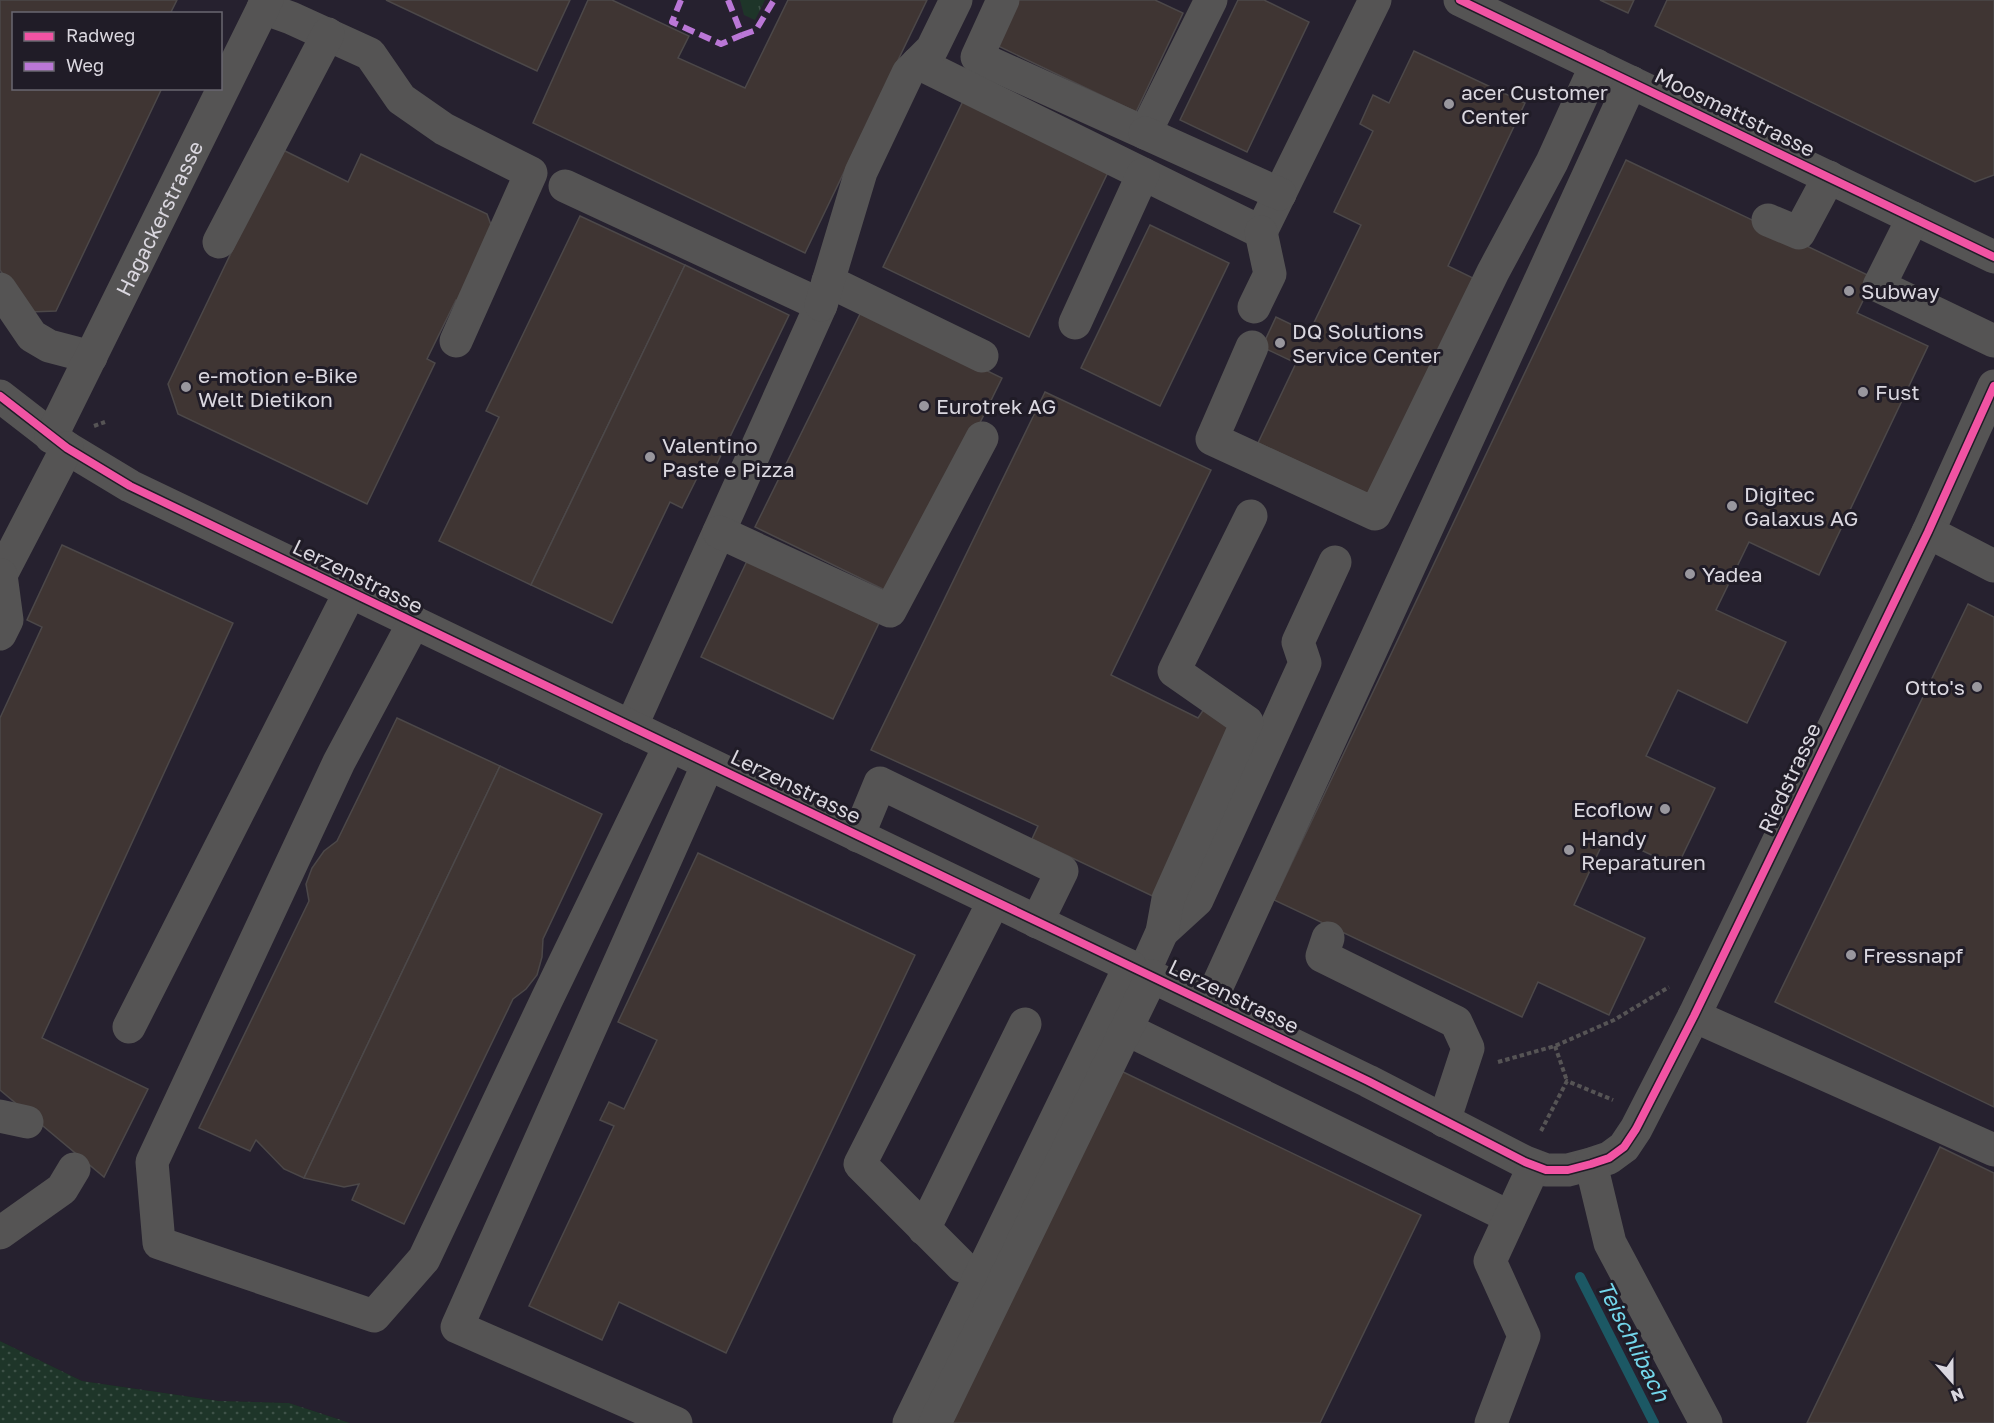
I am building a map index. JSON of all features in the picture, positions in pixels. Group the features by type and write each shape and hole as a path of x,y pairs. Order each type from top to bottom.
{"street":[{"path":"632,727 824,293 861,172 908,74 932,49 956,0"},
{"path":"1002,0 977,57 1280,194"},
{"path":"1145,133 1211,0"},
{"path":"1254,307 1270,274 1261,232 1375,0"},
{"name":"Moosmattstrasse","path":"1460,0 1994,257"},
{"path":"265,4 370,54 400,99 444,129 531,173 456,341"},
{"name":"Hagackerstrasse","path":"1,576 59,442 91,357 265,4"},
{"path":"219,242 328,34"},
{"path":"918,63 1261,232"},
{"path":"1252,347 1212,439 1375,514 1493,272 1552,162 1596,65"},
{"path":"1209,1004 1631,82"},
{"path":"1075,323 1143,174"},
{"path":"1768,220 1799,233 1829,177"},
{"path":"565,186 982,356"},
{"path":"1913,218 1879,286 1994,341"},
{"path":"0,289 32,336 50,346 91,357"},
{"name":"Riedstrasse","path":"1591,1164 1609,1158 1624,1146 1644,1114 1700,1004 1928,532 1983,437 1994,386"},
{"name":"Lerzenstrasse","path":"0,396 59,442 130,486 1358,1076 1529,1164 1546,1170 1569,1170 1591,1164"},
{"path":"719,532 890,611 982,438"},
{"path":"909,1423 1162,932 1168,899 1247,722 1174,671 1251,516"},
{"path":"1928,532 1994,566"},
{"path":"1162,932 1197,900 1305,663 1298,642 1335,562"},
{"path":"0,634 7,620 1,576"},
{"path":"129,1027 350,592"},
{"path":"414,622 339,762 152,1162 159,1243 374,1316 424,1259 670,746"},
{"path":"676,1423 458,1327 708,764"},
{"path":"858,836 880,783 891,788 1062,871 1037,922"},
{"path":"962,1266 860,1164 994,901"},
{"path":"1328,938 1322,956 1456,1022 1468,1048 1444,1121"},
{"path":"935,1423 1126,1029 1142,972"},
{"path":"1700,1004 1994,1150"},
{"path":"924,1229 1025,1024"},
{"path":"1126,1029 1510,1217"},
{"path":"1491,1423 1524,1336 1490,1261 1510,1217 1529,1164"},
{"path":"1591,1164 1610,1243 1706,1423"},
{"path":"0,1233 62,1189 74,1168"}],"path":[{"path":"1462,1069 1555,1046 1614,1020 1680,981 1700,1004"},
{"path":"1529,1164 1567,1081 1555,1046"},
{"path":"1567,1081 1644,1114"}],"shaded area":[{"path":"0,0 1994,0 1994,1423 350,1423 289,1403 219,1401 82,1381 0,1341"}],"green space":[{"path":"740,0 765,0 755,20 744,15"},
{"path":"0,1341 82,1381 219,1401 289,1403 350,1423 0,1423"}],"building":[{"path":"0,0 177,0 171,12 12,12 12,90 161,90 56,311 29,312 0,270"},
{"path":"386,0 570,0 537,71"},
{"path":"588,0 612,0 689,36 678,58 745,88 788,0 927,0 805,253 533,123"},
{"path":"1017,0 1155,0 1183,13 1136,112 996,45"},
{"path":"1238,0 1264,0 1309,22 1247,152 1180,120"},
{"path":"1600,0 1634,0 1628,13"},
{"path":"1667,0 1994,0 1994,175 1975,182 1655,26"},
{"path":"1414,51 1525,103 1448,266 1473,278 1370,495 1258,443 1296,363 1262,347 1276,317 1309,333 1361,225 1334,212 1373,131 1360,124 1373,95 1389,103"},
{"path":"964,99 1110,168 1029,337 883,267"},
{"path":"281,149 348,182 361,154 487,214 494,233 461,301 456,300 427,359 435,363 367,504 178,414 168,384"},
{"path":"1626,160 1874,278 1857,313 1928,346 1819,575 1749,542 1716,610 1786,642 1747,723 1678,690 1646,756 1715,788 1677,867 1607,834 1574,905 1645,938 1609,1015 1538,982 1522,1017 1274,900"},
{"path":"580,216 685,265 531,585 439,541 499,417 486,411"},
{"path":"1150,225 1229,263 1160,406 1081,368"},
{"path":"685,265 789,315 710,478 699,474 682,508 670,502 612,623 531,585"},
{"path":"862,310 1002,378 895,595 755,527"},
{"path":"1045,392 1211,470 1111,675 1198,718 1204,709 1243,729 1163,901 1032,839 1038,826 871,750"},
{"path":"62,545 233,623 42,1038 148,1089 104,1177 0,1090 0,718 42,627 27,620"},
{"path":"747,561 879,623 833,719 701,657"},
{"path":"1968,604 1994,617 1994,1107 1775,1002"},
{"path":"397,718 500,766 304,1178 284,1169 256,1140 250,1151 199,1128 309,901 306,884 312,868 324,851 337,841"},
{"path":"500,766 602,814 543,939 542,957 537,975 526,989 513,999 404,1224 352,1200 359,1184 344,1187 304,1178"},
{"path":"698,853 915,955 726,1353 619,1302 602,1340 529,1306 614,1126 600,1120 609,1102 624,1109 657,1040 618,1022"},
{"path":"1119,1070 1421,1215 1320,1423 949,1423"},
{"path":"1940,1147 1994,1173 1994,1423 1807,1423"}],"waterway":[{"name":"Teischlibach","path":"1580,1277 1654,1423"}],"marked path":[{"path":"681,0 672,22 721,44 742,35 728,0"},
{"path":"742,35 756,30 774,0"}],"cycle path":[{"path":"1460,0 1994,257"},
{"path":"0,396 67,448 130,486 1368,1081 1525,1162 1546,1170 1568,1170 1609,1158 1624,1147 1636,1129 1694,1016 1928,532 1994,386"}],"place":[{"name":"acer Customer Center","path":"1449,104"},
{"name":"Subway","path":"1849,291"},
{"name":"DQ Solutions Service Center","path":"1280,343"},
{"name":"e-motion e-Bike Welt Dietikon","path":"186,387"},
{"name":"Fust","path":"1863,392"},
{"name":"Eurotrek AG","path":"924,406"},
{"name":"Valentino Paste e Pizza","path":"650,457"},
{"name":"Digitec Galaxus AG","path":"1732,506"},
{"name":"Yadea","path":"1690,574"},
{"name":"Otto's","path":"1977,687"},
{"name":"Ecoflow","path":"1665,809"},
{"name":"Handy Reparaturen","path":"1569,850"},
{"name":"Fressnapf","path":"1851,955"}]}
